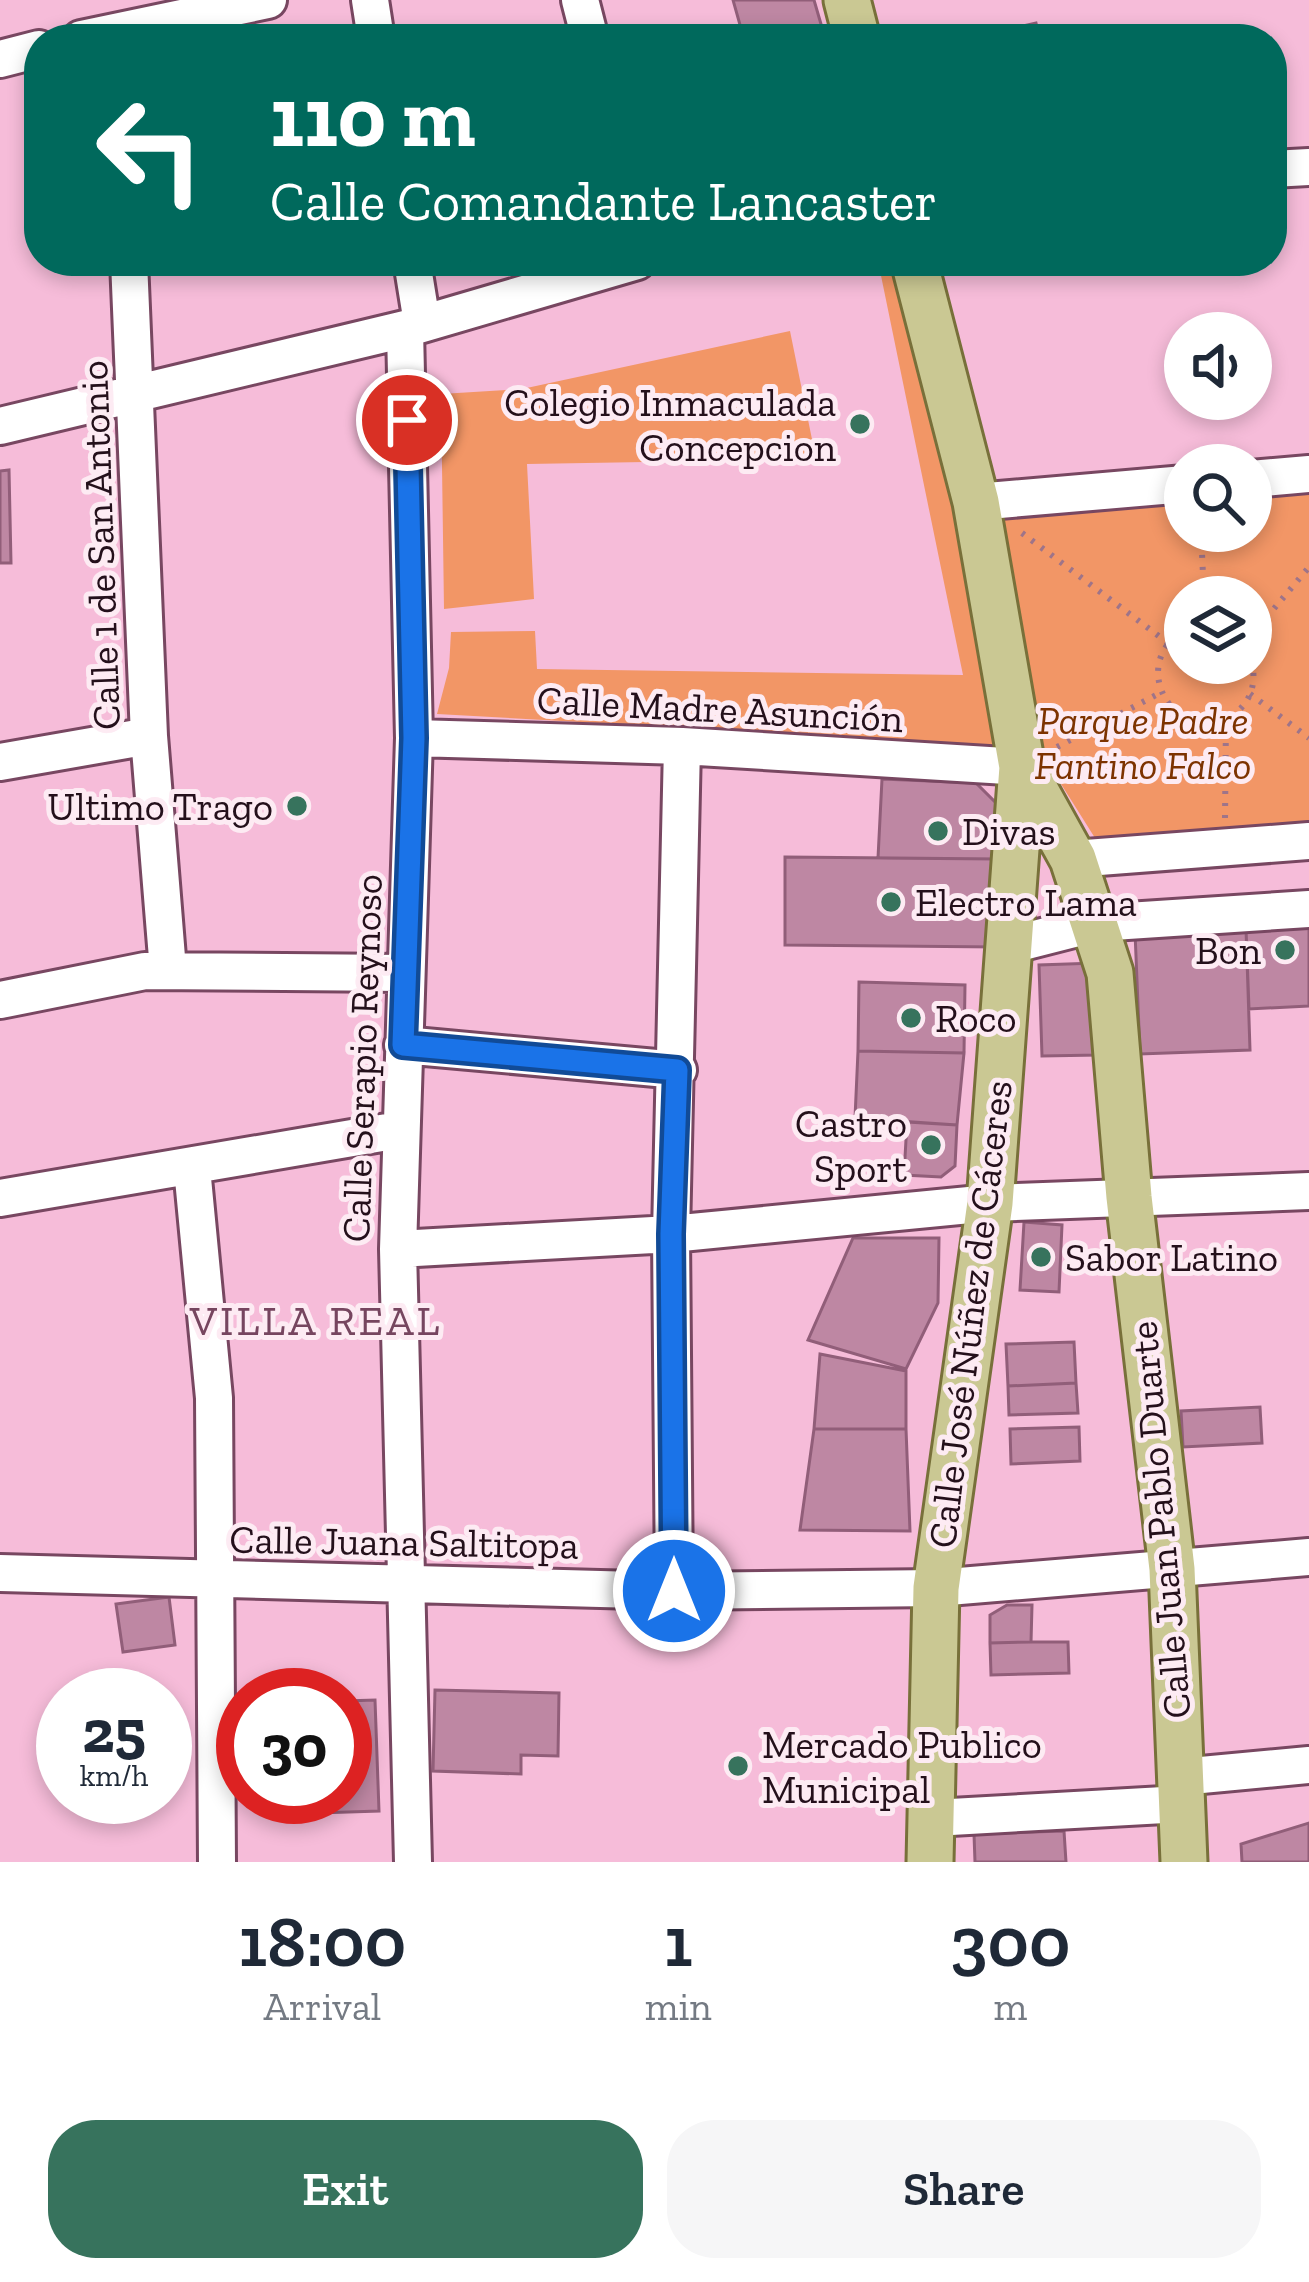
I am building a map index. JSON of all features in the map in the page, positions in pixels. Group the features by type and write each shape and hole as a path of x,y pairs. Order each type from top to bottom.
{"main road":[{"path":"919,276 993,513 1022,767"},
{"name":"Calle Juan Pablo Duarte","path":"1022,767 1073,859 1110,973 1129,1196 1172,1569 1184,1862"},
{"name":"Calle José Núñez de Cáceres","path":"931,1840 936,1588 990,1203 1022,767"}],"street":[{"path":"124,24 268,0"},
{"name":"Calle 1 de San Antonio","path":"130,276 148,736 168,970"},
{"name":"Calle Serapio Reynoso","path":"412,276 414,738 398,1249 413,1862"},
{"path":"0,426 414,326 586,276"},
{"path":"1272,477 1309,474"},
{"path":"993,513 1164,487"},
{"path":"0,763 148,736"},
{"name":"Calle Madre Asunción","path":"414,738 682,746 1022,767"},
{"path":"674,1591 671,1234 682,746"},
{"path":"1073,859 1309,841"},
{"path":"1011,945 1097,922 1309,909"},
{"path":"0,1000 168,970 405,974"},
{"path":"403,1045 677,1070"},
{"path":"0,1198 399,1130"},
{"path":"192,1168 214,1398 217,1862"},
{"path":"398,1249 671,1234 990,1203 1309,1192"},
{"name":"Calle Juana Saltitopa","path":"0,1573 674,1591 936,1588 1309,1557"},
{"path":"931,1840 1309,1765"}],"path":[{"path":"993,513 1164,640"},
{"path":"1272,611 1309,567"},
{"path":"1164,652 1157,667 1160,693 1176,713 1192,722 1226,719 1250,694 1250,684"},
{"path":"1022,767 1160,693"},
{"path":"1250,694 1309,738"},
{"path":"1225,847 1226,719"}],"green space":[{"path":"881,276 903,276 1008,746 437,714 449,668 451,632 535,631 537,669 963,675"},
{"path":"790,331 816,459 527,464 534,599 444,609 441,394 522,389"},
{"name":"Parque Padre Fantino Falco","path":"1309,486 1309,825 1095,838 1039,749 1002,511 1164,498 1164,552 1272,552 1272,489"}],"building":[{"path":"733,0 814,0 821,24 740,24"},
{"path":"9,470 11,563 0,563 0,471"},
{"name":"Divas","path":"882,779 976,783 996,803 998,859 878,858"},
{"name":"Electro Lama","path":"785,857 998,859 997,947 785,945"},
{"path":"1309,927 1309,1006 1249,1009 1246,929"},
{"path":"1246,929 1250,1050 1140,1054 1135,932"},
{"path":"1096,963 1098,1055 1042,1056 1039,965"},
{"name":"Roco","path":"859,982 965,985 964,1053 858,1051"},
{"path":"858,1051 964,1053 957,1125 855,1118"},
{"name":"Castro Sport","path":"907,1122 957,1125 955,1166 941,1177 904,1175"},
{"name":"Sabor Latino","path":"1024,1222 1062,1225 1059,1292 1020,1290"},
{"path":"853,1238 939,1238 938,1303 906,1369 808,1340"},
{"path":"1074,1342 1076,1383 1008,1386 1006,1344"},
{"path":"820,1354 906,1371 906,1429 814,1429"},
{"path":"1076,1383 1078,1413 1009,1415 1008,1386"},
{"path":"1260,1407 1262,1443 1183,1447 1181,1411"},
{"path":"1079,1427 1080,1461 1011,1464 1010,1429"},
{"path":"814,1429 906,1429 910,1531 800,1530"},
{"path":"169,1597 175,1645 123,1652 116,1604"},
{"path":"1007,1605 1032,1605 1031,1642 990,1643 990,1615"},
{"path":"1068,1642 1069,1673 991,1675 990,1643"},
{"path":"435,1690 559,1693 558,1756 521,1755 521,1774 433,1771"},
{"path":"372,1700 379,1811 372,1811"},
{"path":"1309,1823 1309,1862 1242,1862 1241,1844"},
{"path":"1064,1831 1066,1862 975,1862 974,1834"}],"place":[{"name":"Colegio Inmaculada Concepcion","path":"860,424"},
{"name":"Ultimo Trago","path":"297,806"},
{"name":"Divas","path":"938,831"},
{"name":"Electro Lama","path":"891,902"},
{"name":"Bon","path":"1285,950"},
{"name":"Roco","path":"911,1018"},
{"name":"Castro Sport","path":"931,1145"},
{"name":"Sabor Latino","path":"1041,1257"},
{"name":"Mercado Publico Municipal","path":"738,1766"}],"district":[{"name":"VILLA REAL","path":"316,1320"}],"route":[{"path":"407,420 414,738 403,1045 677,1070 671,1234 674,1591"}]}
